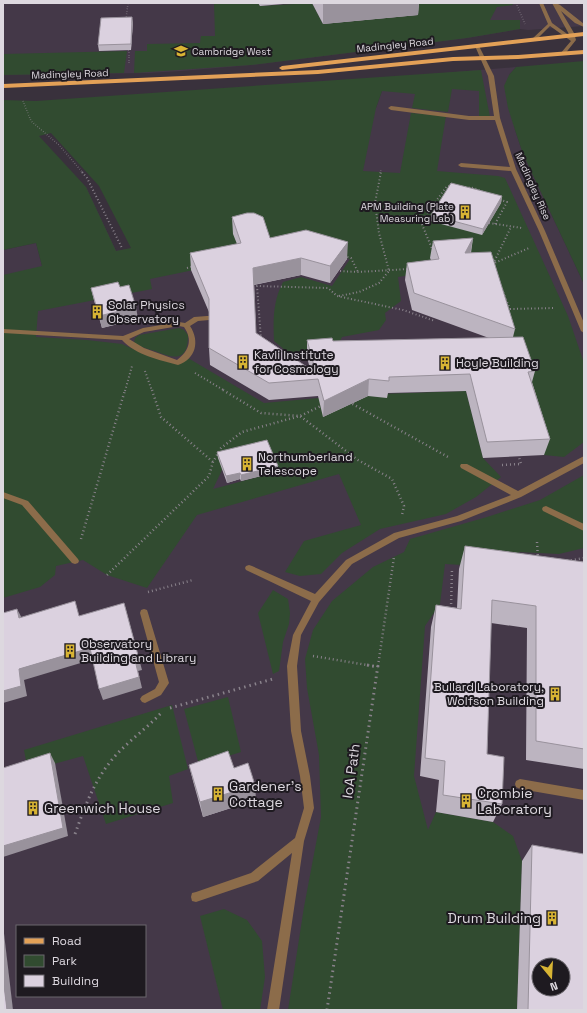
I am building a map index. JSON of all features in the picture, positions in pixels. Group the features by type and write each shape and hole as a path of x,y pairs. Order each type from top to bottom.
{"main road":[{"name":"Madingley Road","path":"209,77 534,39 571,37 584,34"},
{"path":"571,37 584,40"},
{"name":"Madingley Road","path":"3,86 318,72 453,59 484,59 584,52"}],"street":[{"path":"541,3 550,24 571,37"},
{"path":"554,3 571,37"},
{"path":"554,3 572,19 584,26"},
{"path":"534,39 550,24"},
{"path":"562,54 571,37"},
{"name":"Madingley Rise","path":"477,46 491,76 497,118 513,169 542,231 584,331"},
{"path":"390,108 469,118 497,118"},
{"path":"461,165 513,169"},
{"path":"3,331 124,338 143,330 186,324 196,319 207,318"},
{"path":"124,338 128,344 137,348 178,362 188,355 193,345 193,333 186,324"},
{"path":"273,1010 299,841 309,808 305,776 296,731 292,666 297,635 316,599 349,562 397,535 458,519 518,495 584,459"},
{"path":"464,466 518,495"},
{"path":"3,495 25,503 75,561"},
{"path":"546,508 584,528"},
{"path":"250,568 316,599"},
{"path":"144,613 164,683 158,692 145,699"},
{"path":"520,784 584,795"},
{"path":"196,897 254,877 299,841"}],"path":[{"path":"126,26 128,3"},
{"path":"516,3 528,30"},
{"path":"124,48 129,51"},
{"path":"22,99 31,121 59,145 87,178 122,248"},
{"path":"338,296 359,292 380,284 389,270 379,234 375,203 381,170"},
{"path":"434,254 421,222 447,186 454,186"},
{"path":"460,187 474,188 487,194"},
{"path":"494,196 507,202 495,224"},
{"path":"489,223 542,231"},
{"path":"493,264 511,227"},
{"path":"486,264 493,264 546,241"},
{"path":"344,256 351,258 358,272"},
{"path":"493,264 496,270"},
{"path":"187,268 195,266"},
{"path":"340,271 358,272 410,269"},
{"path":"500,283 510,309"},
{"path":"262,344 258,286 328,288 338,296 403,310 435,321"},
{"path":"505,310 575,307"},
{"path":"253,317 260,317"},
{"path":"137,348 161,417 213,462"},
{"path":"75,561 137,348"},
{"path":"292,359 300,359"},
{"path":"178,362 261,412 300,416"},
{"path":"346,400 464,466"},
{"path":"107,574 209,476 213,462 221,448 242,432 300,416 326,403"},
{"name":"IoA Path","path":"300,416 358,460 392,478 404,506 397,535 327,1010"},
{"path":"538,542 539,565"},
{"path":"561,561 584,558"},
{"path":"452,569 450,608 457,608"},
{"path":"148,592 193,580"},
{"path":"75,834 93,787 110,762 150,725 163,710 281,676 303,656 317,656 378,667"}],"shaded area":[{"name":"Cambridge West","path":"3,3 584,3 584,26 528,30 520,29 467,38 251,65 181,71 147,73 3,75"},
{"path":"516,67 509,75 515,130 523,154 584,284 584,1010 3,1010 3,250 36,243 42,266 54,192 86,187 116,251 181,240 376,108 382,91 382,78"}],"green space":[{"path":"214,3 258,3 260,6 312,3 323,24 418,15 411,3 512,3 513,5 497,7 490,20 520,20 520,29 467,38 251,65 134,73 135,51 147,51 147,44 200,43 201,36 215,36"},
{"path":"127,51 124,73 3,75 3,54"},
{"path":"584,61 584,284 523,154 508,108 504,86 509,75 516,67"},
{"path":"481,70 490,117 479,117 479,91 452,89 448,112 412,108 415,94 382,91 376,108 363,171 400,173 411,113 446,116 437,171 498,176 505,178 568,316 584,363 584,442 564,457 544,455 524,388 530,388 436,271 398,277 401,301 385,313 386,320 379,330 342,337 334,353 292,356 274,341 275,303 283,282 301,277 332,286 350,259 306,247 150,279 152,289 38,311 36,337 122,344 149,356 178,364 188,358 264,403 352,395 466,391 483,458 501,477 476,497 446,514 380,529 342,553 321,574 300,576 285,572 304,541 361,525 339,474 197,515 147,588 107,575 83,560 56,566 55,575 40,587 3,598 3,275 42,266 36,243 3,250 3,100 36,101","holes":["51,133 99,186 131,248 116,251 86,187 39,136","222,470 277,472 213,489"]},
{"path":"179,328 184,330 188,335 186,350 179,356 169,356 144,348 134,343 135,338 139,335"},
{"path":"584,475 584,548 559,554 519,552 514,568 445,564 440,604 425,626 414,776 428,830 436,812 493,822 513,836 522,861 517,1010 288,1010 304,907 321,817 319,755 307,688 305,659 313,630 332,601 373,567 404,552 410,539 540,500"},
{"path":"273,590 288,599 290,613 289,624 283,642 279,671 273,674 258,613"},
{"path":"228,697 241,752 199,765 184,709"},
{"path":"172,705 188,769 169,776 173,803 106,824 83,756 28,771 24,750"},
{"path":"224,909 247,920 262,941 265,977 260,1010 223,1010 200,916"}],"building":[{"path":"132,17 131,44 98,45 101,18"},
{"name":"APM Building (Plate Measuring Lab)","path":"451,183 502,196 483,229 431,215"},
{"path":"247,213 254,213 263,217 270,238 306,230 348,242 330,266 301,258 253,268 256,333 316,373 307,340 332,338 333,341 523,337 535,371 528,372 550,439 487,442 470,374 389,377 389,381 369,379 324,401 318,379 269,383 209,348 209,299 190,253 241,243 232,217"},
{"path":"473,238 465,253 491,252 515,329 414,293 407,263 439,259 433,241"},
{"path":"118,282 120,287 129,285 136,307 99,316 91,288"},
{"name":"Northumberland Telescope","path":"267,440 278,466 241,475 240,473 226,476 217,452"},
{"path":"465,546 584,562 584,749 536,741 536,606 492,600 487,754 504,757 502,804 443,795 445,761 425,758 436,605 461,609"},
{"name":"Observatory Building and Library","path":"75,601 79,616 124,603 139,659 135,660 139,677 99,689 90,648 19,669 21,686 3,691 3,613 17,609 19,618"},
{"path":"228,751 234,768 248,763 255,785 200,802 189,765"},
{"name":"Greenwich House","path":"50,753 63,828 3,846 3,768"},
{"name":"Drum Building","path":"532,845 584,854 584,1010 528,1010"},
{"path":"3,977 7,1010 3,1010"}],"place":[{"name":"Cambridge West","path":"181,51"},
{"name":"APM Building (Plate Measuring Lab)","path":"465,212"},
{"name":"Solar Physics Observatory","path":"97,312"},
{"name":"Kavli Institute for Cosmology","path":"243,362"},
{"name":"Hoyle Building","path":"445,363"},
{"name":"Northumberland Telescope","path":"247,464"},
{"name":"Observatory Building and Library","path":"70,651"},
{"name":"Bullard Laboratory, Wolfson Building","path":"555,694"},
{"name":"Gardener's Cottage","path":"218,794"},
{"name":"Crombie Laboratory","path":"466,801"},
{"name":"Greenwich House","path":"33,808"},
{"name":"Drum Building","path":"552,918"}]}
